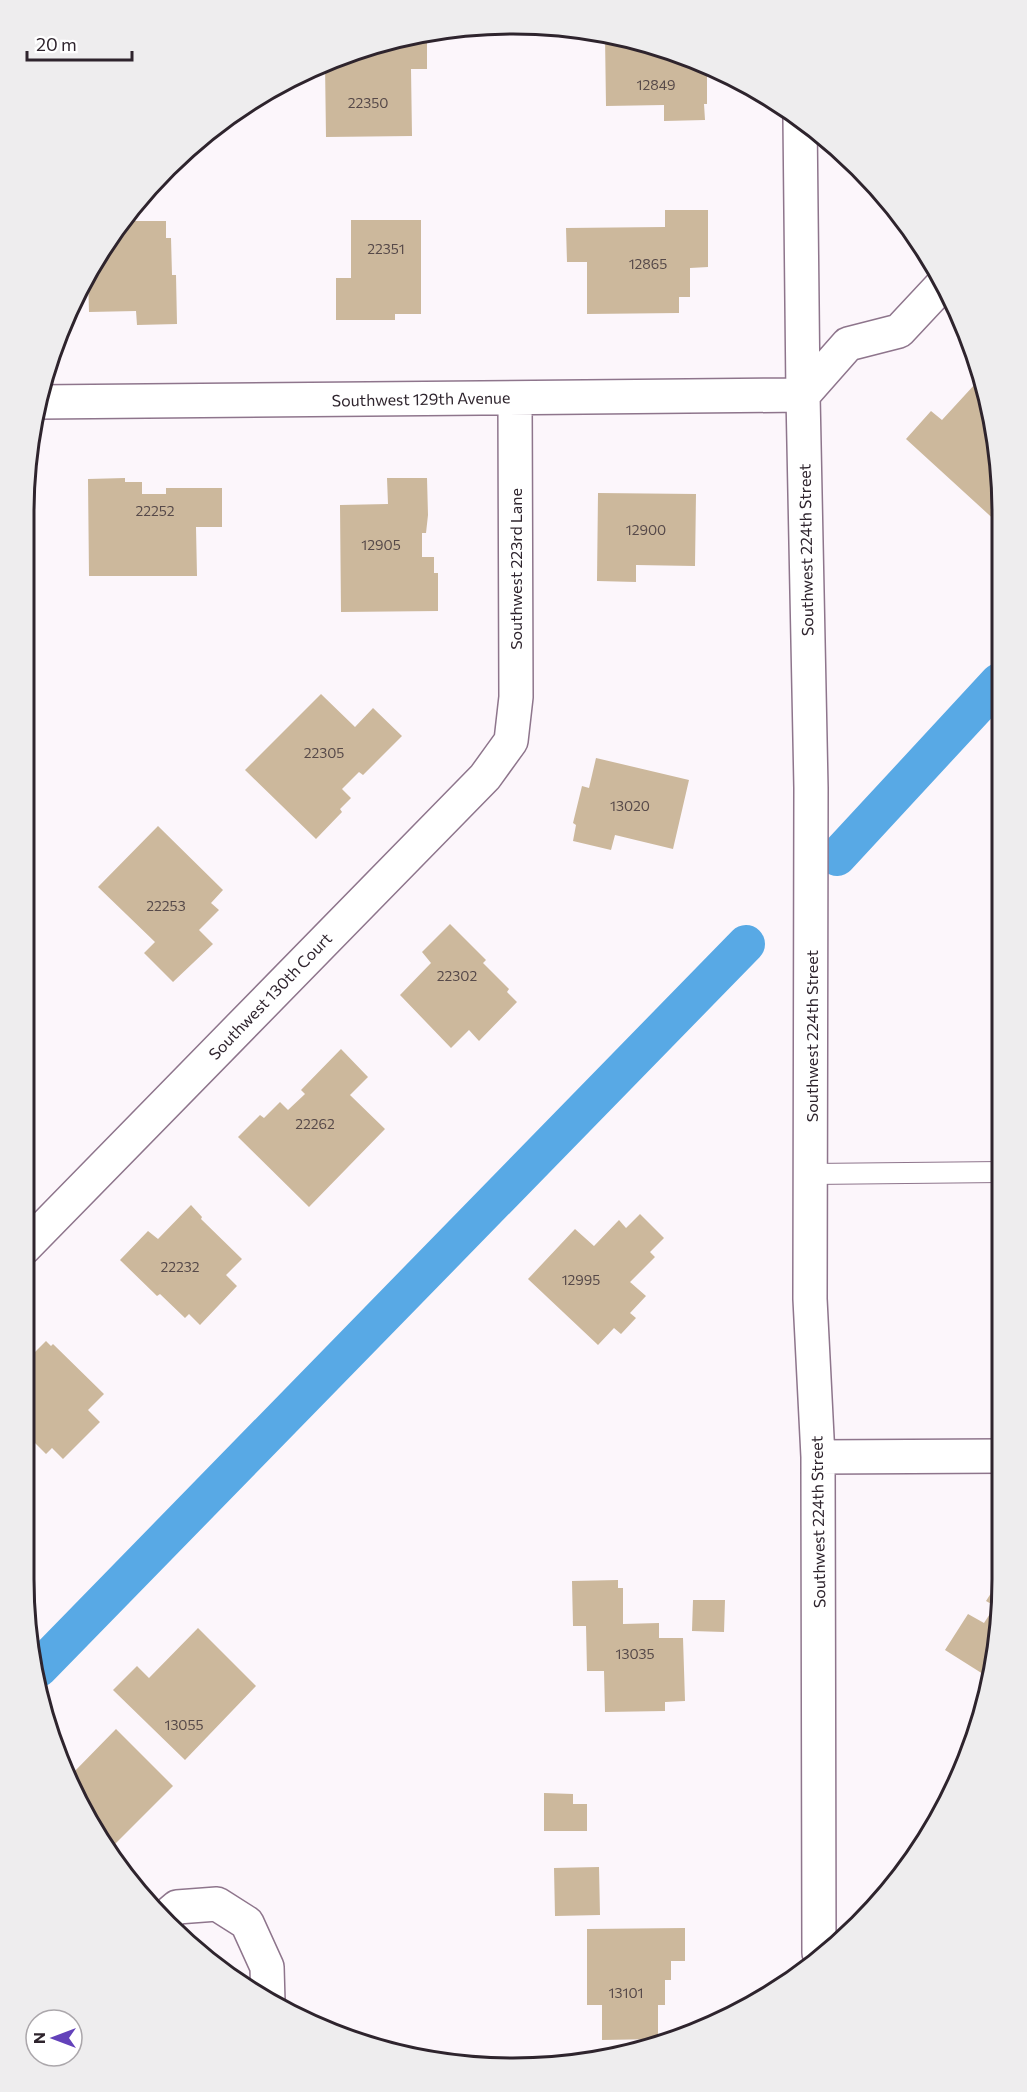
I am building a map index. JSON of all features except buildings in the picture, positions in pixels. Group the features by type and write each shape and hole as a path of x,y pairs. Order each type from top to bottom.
{"street":[{"name":"Southwest 224th Street","path":"800,129 811,788 810,1299 818,1457 819,1947"},
{"path":"803,395 848,344 899,331 937,291"},
{"name":"Southwest 129th Avenue","path":"48,402 803,395"},
{"name":"Southwest 223rd Lane","path":"511,741 516,697 515,398"},
{"name":"Southwest 130th Court","path":"34,1238 485,777 511,741"},
{"path":"818,1457 992,1456"},
{"path":"171,1912 177,1907 217,1904 247,1923 267,1967 267,1989"}],"lane":[{"path":"812,1174 992,1172"}],"waterway":[{"path":"837,857 992,690"},
{"path":"43,1664 746,944"}]}
